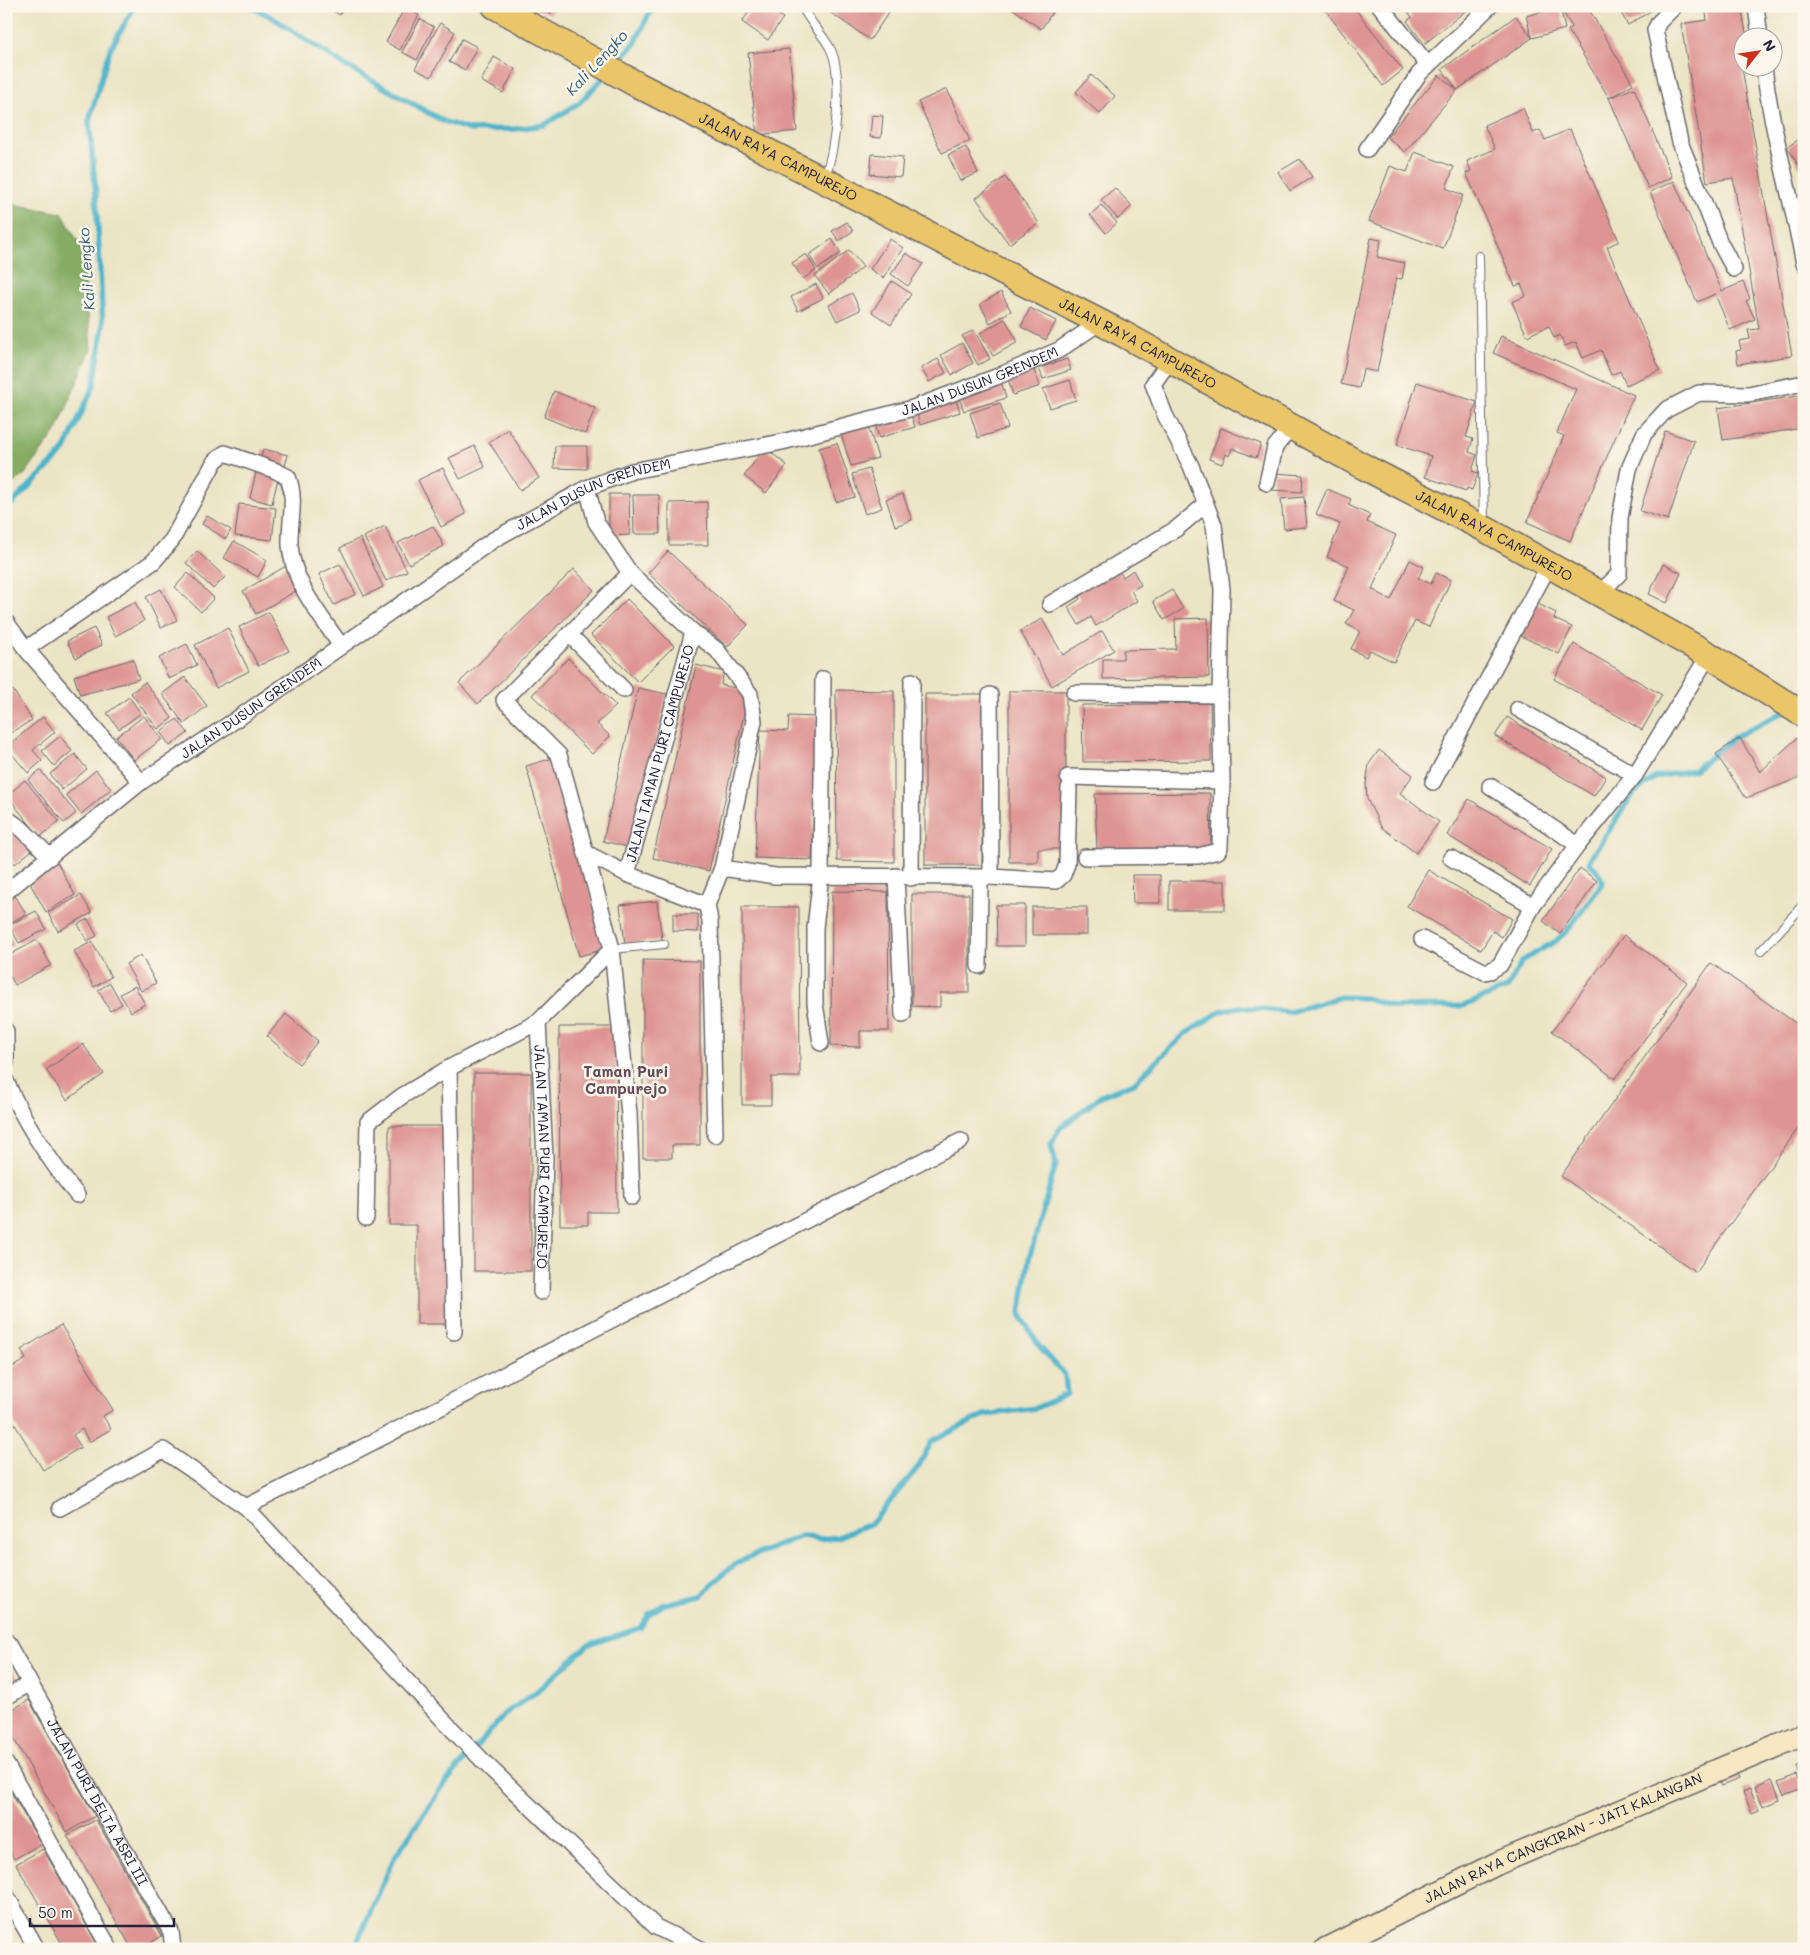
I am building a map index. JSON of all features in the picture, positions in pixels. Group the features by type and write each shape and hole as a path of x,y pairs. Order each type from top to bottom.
{"main road":[{"name":"JALAN RAYA CAMPUREJO","path":"500,7 638,85 1170,360 1291,427 1484,529 1709,654 1771,696 1804,715"}],"street":[{"path":"1380,6 1428,65"},
{"path":"1367,149 1419,74 1490,6"},
{"path":"1675,6 1659,22 1655,30 1680,142 1720,243 1734,269"},
{"path":"1756,6 1759,28"},
{"path":"1765,78 1769,109 1793,205 1804,264"},
{"path":"1793,205 1804,220"},
{"name":"JALAN DUSUN GRENDEM","path":"6,892 141,782 237,719 493,540 587,488 632,471 782,442 913,408 996,377 1059,350 1099,323"},
{"path":"1085,857 1198,856 1218,851 1220,847 1222,588 1214,525 1191,466 1165,414 1153,384 1170,360"},
{"path":"1600,593 1619,574 1620,518 1629,469 1644,434 1666,410 1699,393 1748,394 1804,383"},
{"path":"1267,483 1275,448 1291,427"},
{"path":"26,648 153,562 172,540 215,461 225,453 274,470 288,477 294,492 290,545 294,567 309,597 341,646"},
{"name":"JALAN TAMAN PURI CAMPUREJO","path":"587,488 596,522 630,574 693,632 718,650 744,683 753,707 754,721 722,868 708,904 715,1134"},
{"path":"1050,604 1176,529 1206,504"},
{"path":"1433,782 1549,565"},
{"path":"630,574 504,700 559,755 612,949 629,1114 632,1197"},
{"path":"6,622 141,782"},
{"name":"JALAN TAMAN PURI CAMPUREJO","path":"628,874 693,632"},
{"path":"569,634 624,690"},
{"path":"1422,940 1486,972 1500,965 1533,906 1578,845 1635,775 1709,654"},
{"path":"821,1043 815,1003 815,928 821,875 823,679"},
{"path":"903,1015 903,877 912,681"},
{"path":"1074,693 1220,695"},
{"path":"979,966 985,878 990,695"},
{"path":"1518,708 1635,775"},
{"path":"722,868 775,876 821,875 1056,881 1063,875 1067,864 1068,783 1222,781"},
{"path":"1490,786 1578,845"},
{"path":"6,818 22,829 50,857"},
{"name":"JALAN TAMAN PURI CAMPUREJO","path":"586,853 628,874 708,904"},
{"path":"1451,858 1533,906"},
{"name":"JALAN TAMAN PURI CAMPUREJO","path":"366,1218 368,1122 402,1096 449,1068 538,1022 612,949"},
{"name":"JALAN TAMAN PURI CAMPUREJO","path":"538,1022 545,1157 541,1292"},
{"path":"6,1031 6,1062"},
{"path":"449,1068 454,1332"},
{"path":"6,1081 52,1163 78,1195"},
{"path":"246,1507 961,1141"},
{"path":"60,1508 164,1450 246,1507 446,1724 488,1766 656,1927 700,1949"},
{"name":"JALAN PURI DELTA ASRI III","path":"6,1640 29,1684 171,1932 173,1949"},
{"path":"6,1697 29,1684"},
{"name":"JALAN RAYA CANGKIRAN - JATI KALANGAN","path":"1326,1949 1498,1863 1804,1734"},
{"path":"6,1764 110,1949"},
{"path":"6,1895 37,1949"}],"lane":[{"path":"802,6 807,17 831,50 836,67 834,150 824,180"},
{"path":"1479,256 1484,529"},
{"path":"1761,951 1804,904"},
{"path":"612,949 664,944"}],"green space":[{"path":"6,203 62,213 88,260 85,279 91,349 57,430 25,474 6,489"}],"building":[{"path":"324,6 344,6 340,15"},
{"path":"524,6 553,6 551,14"},
{"path":"753,6 767,6 783,18 768,40 742,22"},
{"path":"821,6 893,6 870,40"},
{"path":"1009,6 1057,6 1041,29"},
{"path":"1322,6 1353,6 1403,70 1383,86"},
{"path":"1403,6 1472,6 1424,44 1407,21 1412,17"},
{"path":"1561,6 1587,6 1633,84 1609,98 1568,30 1572,27"},
{"path":"1617,6 1659,6 1628,25"},
{"path":"1705,6 1741,6 1745,28 1732,28 1732,78 1744,78 1792,356 1738,364 1736,351 1741,350 1739,341 1750,339 1748,330 1759,329 1758,322 1733,178 1707,182 1681,24 1707,20"},
{"path":"405,7 419,15 400,50 386,42"},
{"path":"1560,7 1565,29 1532,38 1526,16"},
{"path":"1516,16 1532,38 1457,90 1442,69"},
{"path":"420,19 434,27 417,60 402,52"},
{"path":"440,23 455,32 431,77 415,69"},
{"path":"462,39 477,47 465,70 449,62"},
{"path":"789,49 797,131 757,135 748,53"},
{"path":"494,57 515,69 503,93 481,81"},
{"path":"1091,75 1115,96 1100,114 1076,92"},
{"path":"1439,75 1457,90 1405,152 1387,137"},
{"path":"1634,88 1672,177 1648,188 1609,98"},
{"path":"947,89 970,141 942,153 918,102"},
{"path":"1523,108 1533,133 1540,130 1545,140 1570,129 1619,241 1607,247 1660,370 1626,385 1620,371 1611,375 1601,350 1583,358 1576,342 1565,346 1560,335 1554,338 1549,326 1527,336 1512,302 1526,296 1521,284 1515,286 1466,173 1471,171 1467,161 1495,149 1484,125"},
{"path":"872,115 883,116 881,138 870,137"},
{"path":"1804,136 1804,174 1787,147"},
{"path":"966,147 978,173 960,181 948,155"},
{"path":"1415,152 1454,167 1446,188 1463,195 1443,249 1369,221 1390,166 1407,172"},
{"path":"872,154 903,157 901,177 870,174"},
{"path":"1300,159 1312,177 1290,191 1278,172"},
{"path":"1005,177 1039,223 1009,244 976,198"},
{"path":"1674,181 1722,291 1743,282 1750,299 1746,301 1755,319 1730,330 1715,294 1697,302 1650,192"},
{"path":"1115,188 1132,206 1118,219 1101,200"},
{"path":"1101,205 1117,223 1106,233 1090,215"},
{"path":"847,222 853,231 839,241 832,231"},
{"path":"1371,238 1381,240 1377,257 1405,263 1402,279 1396,278 1377,372 1363,369 1359,388 1341,384"},
{"path":"832,239 841,253 818,269 809,255"},
{"path":"890,239 903,248 883,278 870,269"},
{"path":"849,250 863,267 829,294 815,276"},
{"path":"906,253 923,264 908,286 891,274"},
{"path":"806,254 816,270 803,279 792,263"},
{"path":"892,281 911,294 891,325 872,312"},
{"path":"816,284 823,298 798,311 791,297"},
{"path":"1001,292 1011,311 990,323 980,304"},
{"path":"852,293 860,310 837,321 829,305"},
{"path":"1030,308 1056,321 1046,340 1021,327"},
{"path":"1005,319 1018,342 993,356 980,333"},
{"path":"974,330 990,359 978,365 962,336"},
{"path":"1501,336 1634,395 1570,541 1527,522 1564,436 1557,433 1576,389 1493,353"},
{"path":"962,343 973,363 952,375 941,355"},
{"path":"938,359 946,373 929,382 921,368"},
{"path":"1067,359 1071,370 1043,379 1039,368"},
{"path":"1034,370 1040,386 1013,395 1008,379"},
{"path":"1070,380 1076,400 1050,408 1043,389"},
{"path":"1001,381 1006,398 964,411 958,395"},
{"path":"1417,382 1477,402 1466,437 1473,439 1469,452 1477,455 1472,471 1478,473 1472,490 1467,488 1466,491 1425,477 1431,456 1397,445"},
{"path":"554,391 595,408 585,434 544,417"},
{"path":"1804,395 1804,428 1723,440 1718,408"},
{"path":"955,396 960,412 920,425 915,408"},
{"path":"1000,403 1008,428 978,438 970,413"},
{"path":"910,412 915,427 879,438 875,423"},
{"path":"867,422 878,458 851,466 840,431"},
{"path":"1221,428 1261,444 1256,458 1232,448 1229,456 1226,454 1222,464 1209,459"},
{"path":"508,429 539,478 520,490 489,442"},
{"path":"1665,431 1694,441 1668,520 1640,511"},
{"path":"837,443 855,497 836,502 819,448"},
{"path":"475,446 485,467 460,479 449,458"},
{"path":"555,446 587,446 587,469 554,468"},
{"path":"765,448 787,465 766,493 744,476"},
{"path":"263,449 288,455 284,469 260,463"},
{"path":"257,468 279,474 272,504 250,498"},
{"path":"443,468 466,514 441,527 418,480"},
{"path":"869,469 882,508 865,514 852,474"},
{"path":"1273,473 1303,475 1302,492 1272,490"},
{"path":"1327,489 1351,499 1348,505 1370,515 1367,522 1396,535 1372,589 1391,600 1410,560 1424,567 1418,578 1431,584 1436,573 1451,580 1429,627 1415,621 1394,662 1370,650 1366,657 1351,649 1360,631 1346,624 1354,610 1334,601 1349,566 1327,557 1340,524 1316,514"},
{"path":"609,494 629,494 630,535 609,536"},
{"path":"903,494 912,520 895,526 886,499"},
{"path":"633,495 659,495 660,534 634,534"},
{"path":"1304,497 1307,527 1284,529 1281,499"},
{"path":"707,502 708,545 669,545 669,503"},
{"path":"239,504 276,508 272,540 235,536"},
{"path":"207,516 231,530 226,539 202,524"},
{"path":"385,526 407,571 386,581 364,537"},
{"path":"433,526 444,546 409,564 398,543"},
{"path":"360,538 383,587 364,596 340,548"},
{"path":"234,541 267,560 258,577 224,558"},
{"path":"197,551 225,577 213,589 186,563"},
{"path":"668,551 748,625 727,647 648,573"},
{"path":"340,564 356,594 334,605 319,574"},
{"path":"1663,564 1681,573 1667,603 1649,594"},
{"path":"286,566 299,589 256,614 243,591"},
{"path":"1117,568 1123,577 1133,570 1141,585 1131,591 1137,601 1096,626 1091,617 1079,625 1068,607 1080,599 1076,592"},
{"path":"574,569 594,590 478,704 459,683"},
{"path":"188,573 214,598 201,612 175,587"},
{"path":"161,589 177,620 161,628 146,597"},
{"path":"1172,590 1183,609 1164,620 1153,601"},
{"path":"627,599 674,646 638,682 591,635"},
{"path":"135,602 144,621 115,636 106,617"},
{"path":"1536,603 1556,613 1554,619 1572,627 1559,654 1521,636"},
{"path":"269,612 289,651 258,666 239,627"},
{"path":"1208,618 1209,677 1103,679 1103,659 1123,659 1123,650 1176,649 1175,619"},
{"path":"1042,619 1063,655 1102,631 1114,650 1052,686 1020,631"},
{"path":"94,628 102,645 76,658 67,641"},
{"path":"228,628 249,671 216,688 195,645"},
{"path":"187,644 197,665 169,679 159,658"},
{"path":"1574,644 1662,695 1642,730 1554,679"},
{"path":"568,658 616,706 597,724 610,736 592,754 532,695"},
{"path":"133,659 139,679 80,695 74,676"},
{"path":"696,665 724,672 721,685 749,691 709,871 653,858"},
{"path":"185,677 207,706 184,724 162,694"},
{"path":"145,682 172,718 158,729 131,693"},
{"path":"638,688 667,694 631,848 603,841"},
{"path":"13,690 32,720 6,736 6,694"},
{"path":"836,690 894,691 894,862 837,861"},
{"path":"1009,691 1066,691 1066,849 1038,849 1038,862 1009,862"},
{"path":"925,694 982,694 982,865 925,865"},
{"path":"129,697 141,713 119,729 107,713"},
{"path":"1210,703 1211,761 1083,762 1082,705"},
{"path":"144,716 162,739 134,760 116,737"},
{"path":"789,716 817,717 812,860 755,858 760,730 788,731"},
{"path":"43,717 55,732 33,750 42,761 28,773 6,747"},
{"path":"1507,717 1606,777 1594,796 1495,736"},
{"path":"177,719 188,733 170,746 160,732"},
{"path":"60,736 72,751 54,766 42,751"},
{"path":"1740,738 1760,772 1797,738 1804,743 1804,772 1799,778 1746,798 1716,754"},
{"path":"1379,750 1413,775 1400,793 1439,822 1416,853 1381,827 1367,799 1366,784 1369,764"},
{"path":"75,754 87,769 62,790 50,774"},
{"path":"553,758 606,949 579,956 526,766"},
{"path":"40,770 76,813 64,823 28,780"},
{"path":"96,770 111,789 81,814 66,795"},
{"path":"25,780 59,821 40,837 7,796"},
{"path":"1210,793 1211,850 1097,852 1095,794"},
{"path":"1469,799 1552,849 1530,886 1447,835"},
{"path":"9,823 31,851 15,864 6,854 6,825"},
{"path":"57,862 75,895 46,912 27,878"},
{"path":"1580,868 1597,881 1560,934 1543,921"},
{"path":"1428,870 1512,919 1502,937 1493,931 1481,950 1407,906"},
{"path":"1132,875 1160,875 1160,903 1133,903"},
{"path":"1169,881 1225,881 1225,910 1169,910"},
{"path":"832,891 888,892 889,1031 860,1031 860,1047 831,1046"},
{"path":"13,892 26,914 8,924 6,920 6,896"},
{"path":"912,894 969,894 969,993 940,993 940,1007 912,1006"},
{"path":"81,895 92,913 58,931 48,913"},
{"path":"657,901 662,940 625,944 620,905"},
{"path":"996,905 1025,905 1025,946 997,946"},
{"path":"742,907 799,907 800,1077 771,1077 771,1105 742,1105"},
{"path":"1032,907 1087,907 1087,935 1032,935"},
{"path":"36,911 46,929 19,943 9,925"},
{"path":"673,914 698,914 698,932 673,931"},
{"path":"88,919 97,936 87,941 78,924"},
{"path":"6,928 14,945 6,948"},
{"path":"1624,935 1687,982 1615,1079 1552,1031"},
{"path":"37,940 51,965 15,985 6,969 6,957"},
{"path":"92,942 111,977 94,987 74,951"},
{"path":"141,955 156,983 141,991 126,964"},
{"path":"643,960 700,961 700,1145 672,1145 672,1158 643,1158"},
{"path":"1711,963 1804,1029 1804,1120 1696,1272 1561,1176"},
{"path":"110,983 122,1004 110,1011 98,990"},
{"path":"135,986 145,1004 131,1012 120,994"},
{"path":"286,1014 318,1041 299,1064 267,1036"},
{"path":"559,1027 616,1027 617,1212 588,1212 588,1225 560,1225"},
{"path":"83,1044 104,1074 67,1100 46,1070"},
{"path":"474,1073 531,1073 531,1271 474,1271"},
{"path":"389,1126 446,1126 446,1324 417,1324 417,1225 389,1225"},
{"path":"61,1325 113,1410 103,1416 111,1429 89,1442 82,1429 73,1435 81,1447 43,1470 6,1410 6,1371 26,1359 21,1350"},
{"path":"6,1658 20,1681 6,1688"},
{"path":"29,1700 95,1816 67,1832 6,1725 6,1713"},
{"path":"1804,1764 1804,1784 1796,1767"},
{"path":"1733,1766 1739,1779 1721,1786 1715,1773"},
{"path":"1796,1775 1802,1789 1784,1796 1778,1782"},
{"path":"1772,1780 1780,1800 1763,1807 1755,1787"},
{"path":"6,1784 41,1844 14,1859 6,1846"},
{"path":"1750,1788 1759,1811 1752,1814 1743,1791"},
{"path":"96,1820 162,1936 140,1949 132,1949 67,1835"},
{"path":"43,1849 100,1949 65,1949 16,1864"},
{"path":"6,1932 9,1937 15,1949 6,1949"}],"waterway":[{"name":"Kali Lengko","path":"6,510 64,451 94,385 103,326 96,195 89,121 110,49 135,6"},
{"name":"Kali Lengko","path":"249,6 270,16 341,63 443,121 470,130 516,129 544,125 579,103 607,74"},
{"name":"Kali Lengko","path":"615,65 635,43 653,6"},
{"path":"354,1949 394,1858 445,1783 506,1713 536,1692 588,1645 640,1628 650,1613 665,1604 701,1596 726,1571 742,1560 802,1536 820,1539 838,1537 872,1523 918,1467 932,1441 984,1415 1036,1408 1067,1394 1065,1375 1039,1346 1020,1314 1029,1259 1056,1164 1051,1145 1059,1129 1101,1096 1134,1083 1185,1034 1221,1011 1239,1007 1290,1012 1341,997 1364,998 1395,1007 1463,1006 1507,988 1522,961 1556,941 1567,931 1603,882 1596,869 1589,863 1590,859 1634,793 1656,777 1694,770 1736,736 1786,711"}],"district":[{"name":"Taman Puri Campurejo","path":"626,1080"}]}
